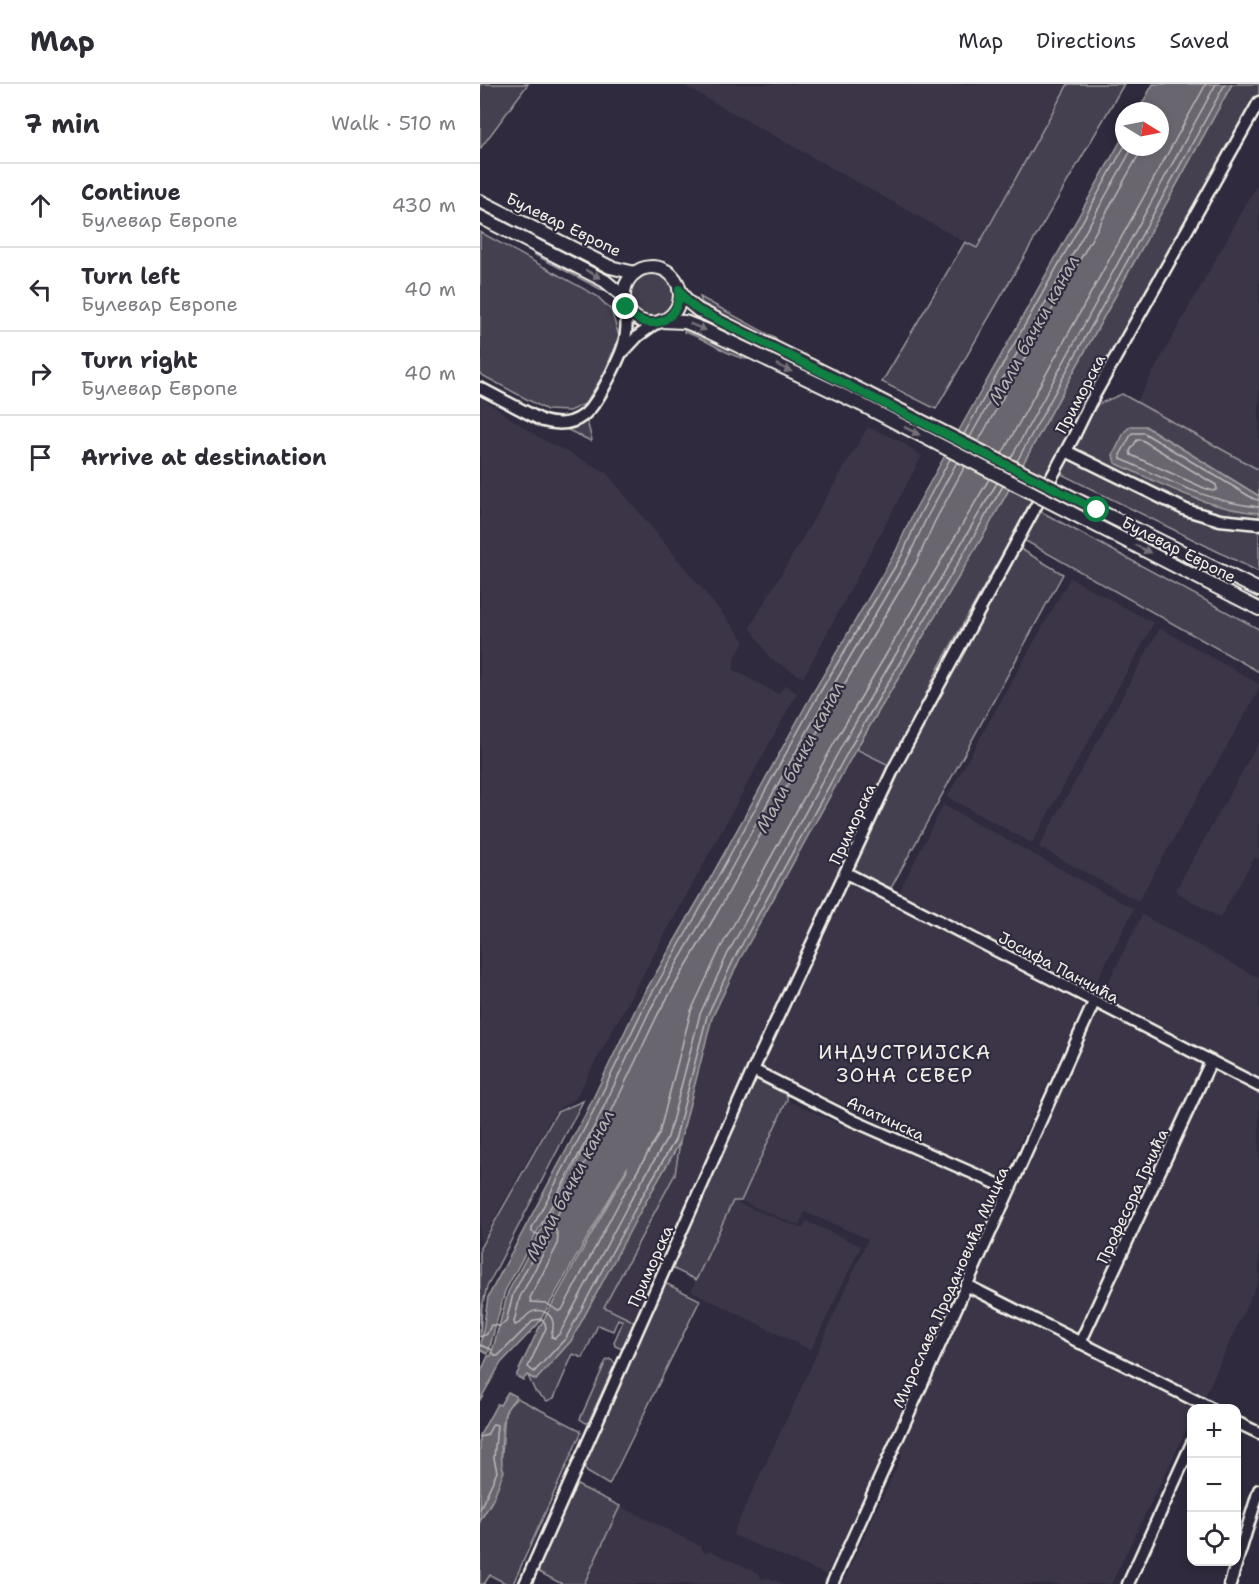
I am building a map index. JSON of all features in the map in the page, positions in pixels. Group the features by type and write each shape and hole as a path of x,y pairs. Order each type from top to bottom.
{"main road":[{"name":"Булевар Европе","path":"480,201 610,267 635,273"},
{"name":"Булевар Европе","path":"480,217 604,281 638,319 646,322 685,322 703,329 863,399 1259,590"},
{"name":"Булевар Европе","path":"625,302 627,283 635,273 643,268 662,269 670,273 687,301 698,310 1091,523 1259,609"},
{"path":"659,322 674,312 678,305 679,289"}],"street":[{"name":"Приморска","path":"525,1584 753,1070 894,768 1105,377 1259,102"},
{"path":"480,388 543,421 565,424 578,419 596,403 623,351 627,331 625,302"},
{"path":"623,351 638,336 659,322"},
{"path":"1066,452 1186,510 1220,520 1259,524"},
{"name":"Јосифа Панчића","path":"846,873 1259,1086"},
{"name":"Мирослава Продановића Мицка","path":"832,1584 1094,1002"},
{"name":"Професора Грчића","path":"1080,1343 1211,1061"},
{"name":"Апатинска","path":"753,1070 854,1121 1009,1189"},
{"path":"966,1286 1200,1404"},
{"path":"1241,1425 1259,1434"},
{"path":"1128,1584 1187,1452"},
{"path":"1230,1584 1259,1490"}],"shaded area":[{"path":"480,84 528,84 480,149"},
{"path":"681,84 1068,84 977,249"},
{"path":"1068,84 1124,84 936,409 882,382 965,242 977,248"},
{"path":"1232,84 1259,84 1259,97 940,665 891,766 856,749 986,531"},
{"path":"1259,181 1259,470 1136,403"},
{"path":"511,222 612,272 609,278 509,226"},
{"path":"480,232 597,296 611,310 619,336 605,372 585,404 569,411 547,410 480,374"},
{"path":"521,242 604,286 602,290 535,255"},
{"path":"651,273 660,274 667,279 672,286 672,304 667,311 660,316 651,317 642,316 635,311 630,304 629,295 630,286 635,279 642,274"},
{"path":"700,297 775,338 779,344 702,303"},
{"path":"692,312 834,382 832,387 689,318"},
{"path":"685,327 754,359 728,353 684,332"},
{"path":"1122,394 1259,470 1259,496 1145,426 1233,509 1259,513 1259,572 1059,473 1098,404"},
{"path":"480,397 538,437 606,472 745,641 734,659 734,670 778,694 785,685 797,693 575,1099 555,1111 480,1244"},
{"path":"587,421 591,441 568,430"},
{"path":"868,427 900,441 922,456 803,678 770,658 750,627"},
{"path":"1038,510 1257,628 1259,630 1259,672 1022,539"},
{"path":"1019,548 1063,574 891,888 852,871 897,773"},
{"path":"1070,578 1154,623 1032,843 947,797"},
{"path":"1160,628 1259,684 1259,690 1138,901 1039,847"},
{"path":"1259,742 1259,859 1255,857 1220,918 1175,891"},
{"path":"856,749 891,766 635,1322 604,1307 675,1174 680,1142 712,1018 740,959"},
{"path":"943,805 1134,909 1090,994 898,894"},
{"path":"848,880 1084,1005 1003,1180 761,1067"},
{"path":"1142,915 1259,978 1259,1080 1100,999"},
{"path":"1097,1008 1202,1062 1078,1333 971,1283"},
{"path":"1212,1067 1259,1089 1259,1279 1204,1398 1087,1340"},
{"path":"756,1078 787,1092 787,1100 741,1201 733,1201 696,1280 674,1269 673,1263"},
{"path":"787,1100 843,1126 845,1121 1002,1191 827,1575 733,1535 868,1239 805,1212 799,1226 741,1201"},
{"path":"583,1101 487,1287 482,1307 480,1337 480,1248 557,1112"},
{"path":"680,1142 675,1174 604,1307 635,1322 622,1349 615,1346 614,1342 623,1321 618,1319 613,1331 598,1325 583,1358 573,1354 554,1398 547,1401 535,1391 528,1376 536,1380 641,1210"},
{"path":"733,1201 803,1229 806,1221 861,1246 811,1350 691,1291"},
{"path":"667,1284 700,1300 609,1485 587,1472 583,1465 663,1286"},
{"path":"968,1293 1187,1404 1187,1429 1111,1584 842,1584 902,1455 898,1450"},
{"path":"609,1359 615,1364 586,1423 580,1419 606,1361"},
{"path":"517,1398 580,1430 581,1433 513,1584 507,1584 490,1575 484,1584 480,1584 480,1521 493,1499 501,1466 505,1414"},
{"path":"575,1484 620,1506 584,1584 562,1584 535,1570"},
{"path":"620,1506 700,1546 705,1554 710,1551 759,1573 761,1579 769,1578 784,1584 584,1584"}],"water":[{"name":"Мали бачки канал","path":"1153,84 1232,84 986,531 856,749 740,959 712,1018 680,1142 571,1341 536,1380 527,1375 523,1380 516,1376 539,1328 627,1168 538,1324 501,1363 480,1400 480,1374 488,1356 491,1356 508,1292 592,1134 505,1291 488,1354 480,1350 488,1297 585,1115 638,1004 811,696 896,551 914,511 1115,151 1115,156 1169,156 1169,102 1143,102"},
{"path":"1131,426 1145,426 1259,496 1259,513 1240,511 1203,501 1115,463 1113,455 1125,431"},
{"path":"508,1392 516,1396 504,1418 501,1452 504,1471 493,1499 480,1521 480,1435 497,1404 500,1405"}],"district":[{"name":"ИНДУСТРИЈСКА ЗОНА СЕВЕР","path":"905,1064"}],"route":[{"path":"626,307 638,319 656,323 668,318 674,312 680,297 679,289 687,301 698,310 1097,510"}]}
